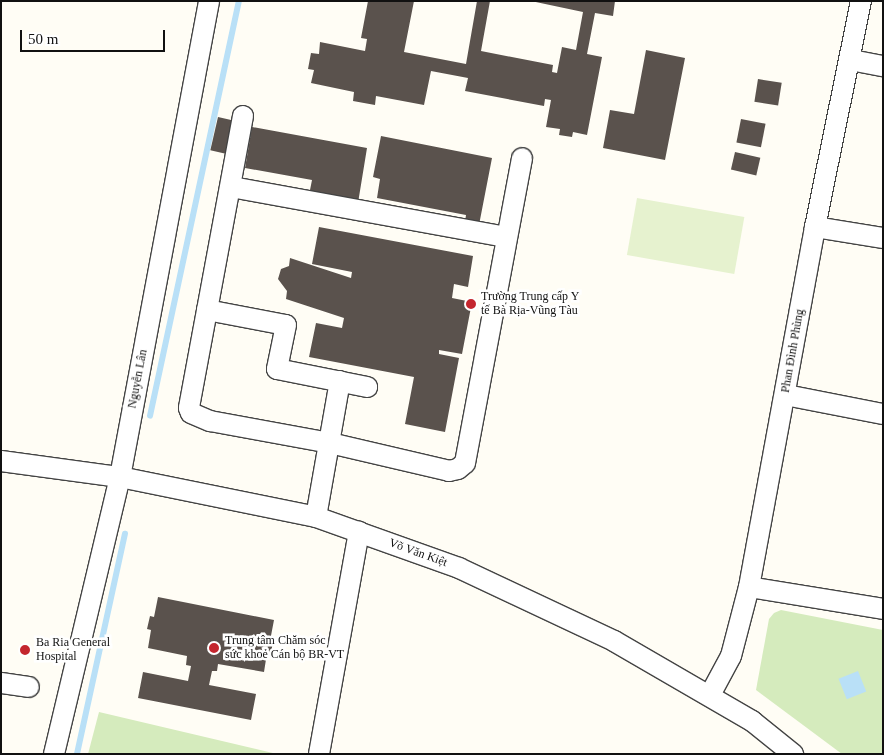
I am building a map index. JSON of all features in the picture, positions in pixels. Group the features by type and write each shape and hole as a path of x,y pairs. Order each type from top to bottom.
{"street":[{"name":"Nguyễn Lân","path":"54,754 120,477 209,1"},
{"name":"Phan Đình Phùng","path":"710,695 731,656 749,587 774,448 786,395 815,227 851,60 861,1"},
{"path":"851,60 883,66"},
{"path":"243,116 189,408 190,413 210,422 330,443 449,471 458,469 464,463 522,158"},
{"path":"231,187 507,237"},
{"path":"815,227 883,238"},
{"path":"207,310 286,325 277,369 367,386"},
{"path":"316,517 340,381"},
{"path":"786,395 883,414"},
{"name":"Võ Văn Kiệt","path":"1,461 120,477 316,517 459,568 614,641 752,721 793,754"},
{"path":"319,754 359,532"},
{"path":"749,587 883,609"},
{"path":"1,683 29,687"}],"green space":[{"path":"637,198 744,217 734,274 627,255"},
{"path":"781,610 883,630 883,754 842,754 756,690 769,619 774,613"},
{"path":"99,712 277,754 88,754"}],"water":[{"path":"858,671 866,691 847,699 839,679"}],"building":[{"path":"368,1 414,1 404,52 466,64 477,1 490,1 481,51 553,65 552,72 557,73 562,47 576,50 583,12 531,1 615,1 613,16 595,13 587,54 602,57 587,135 573,132 572,137 559,135 560,129 546,127 551,100 545,99 544,106 465,91 468,78 431,71 424,105 376,96 375,105 353,101 354,92 311,83 314,70 308,69 311,53 319,54 320,42 365,51 367,39 361,38"},
{"path":"646,50 685,58 665,160 603,148 610,110 634,114"},
{"path":"758,79 782,83 778,105 754,102"},
{"path":"218,117 236,121 228,154 210,150"},
{"path":"741,119 766,124 761,147 736,143"},
{"path":"252,127 367,148 358,203 309,195 312,180 245,168"},
{"path":"381,136 492,158 479,225 465,222 466,215 377,198 380,179 373,177"},
{"path":"735,152 760,158 756,175 731,170"},
{"path":"319,227 473,256 468,287 454,284 452,298 472,302 462,354 439,350 439,354 459,358 445,432 405,424 414,377 309,357 316,323 342,328 344,318 286,299 287,291 278,279 281,269 289,266 290,258 351,278 352,272 312,264"},
{"path":"158,597 274,620 270,641 273,641 271,654 267,653 264,672 218,664 217,671 212,671 209,685 256,694 251,720 138,698 143,672 188,681 191,666 186,665 187,656 148,648 151,630 147,629 150,616 154,617"}],"waterway":[{"path":"150,416 239,1"},
{"path":"77,754 125,534"}],"place":[{"name":"Trường Trung cấp Y tế Bà Rịa-Vũng Tàu","path":"471,304"},
{"name":"Trung tâm Chăm sóc sức khoẻ Cán bộ BR-VT","path":"214,648"},
{"name":"Ba Ria General Hospital","path":"25,650"}]}
